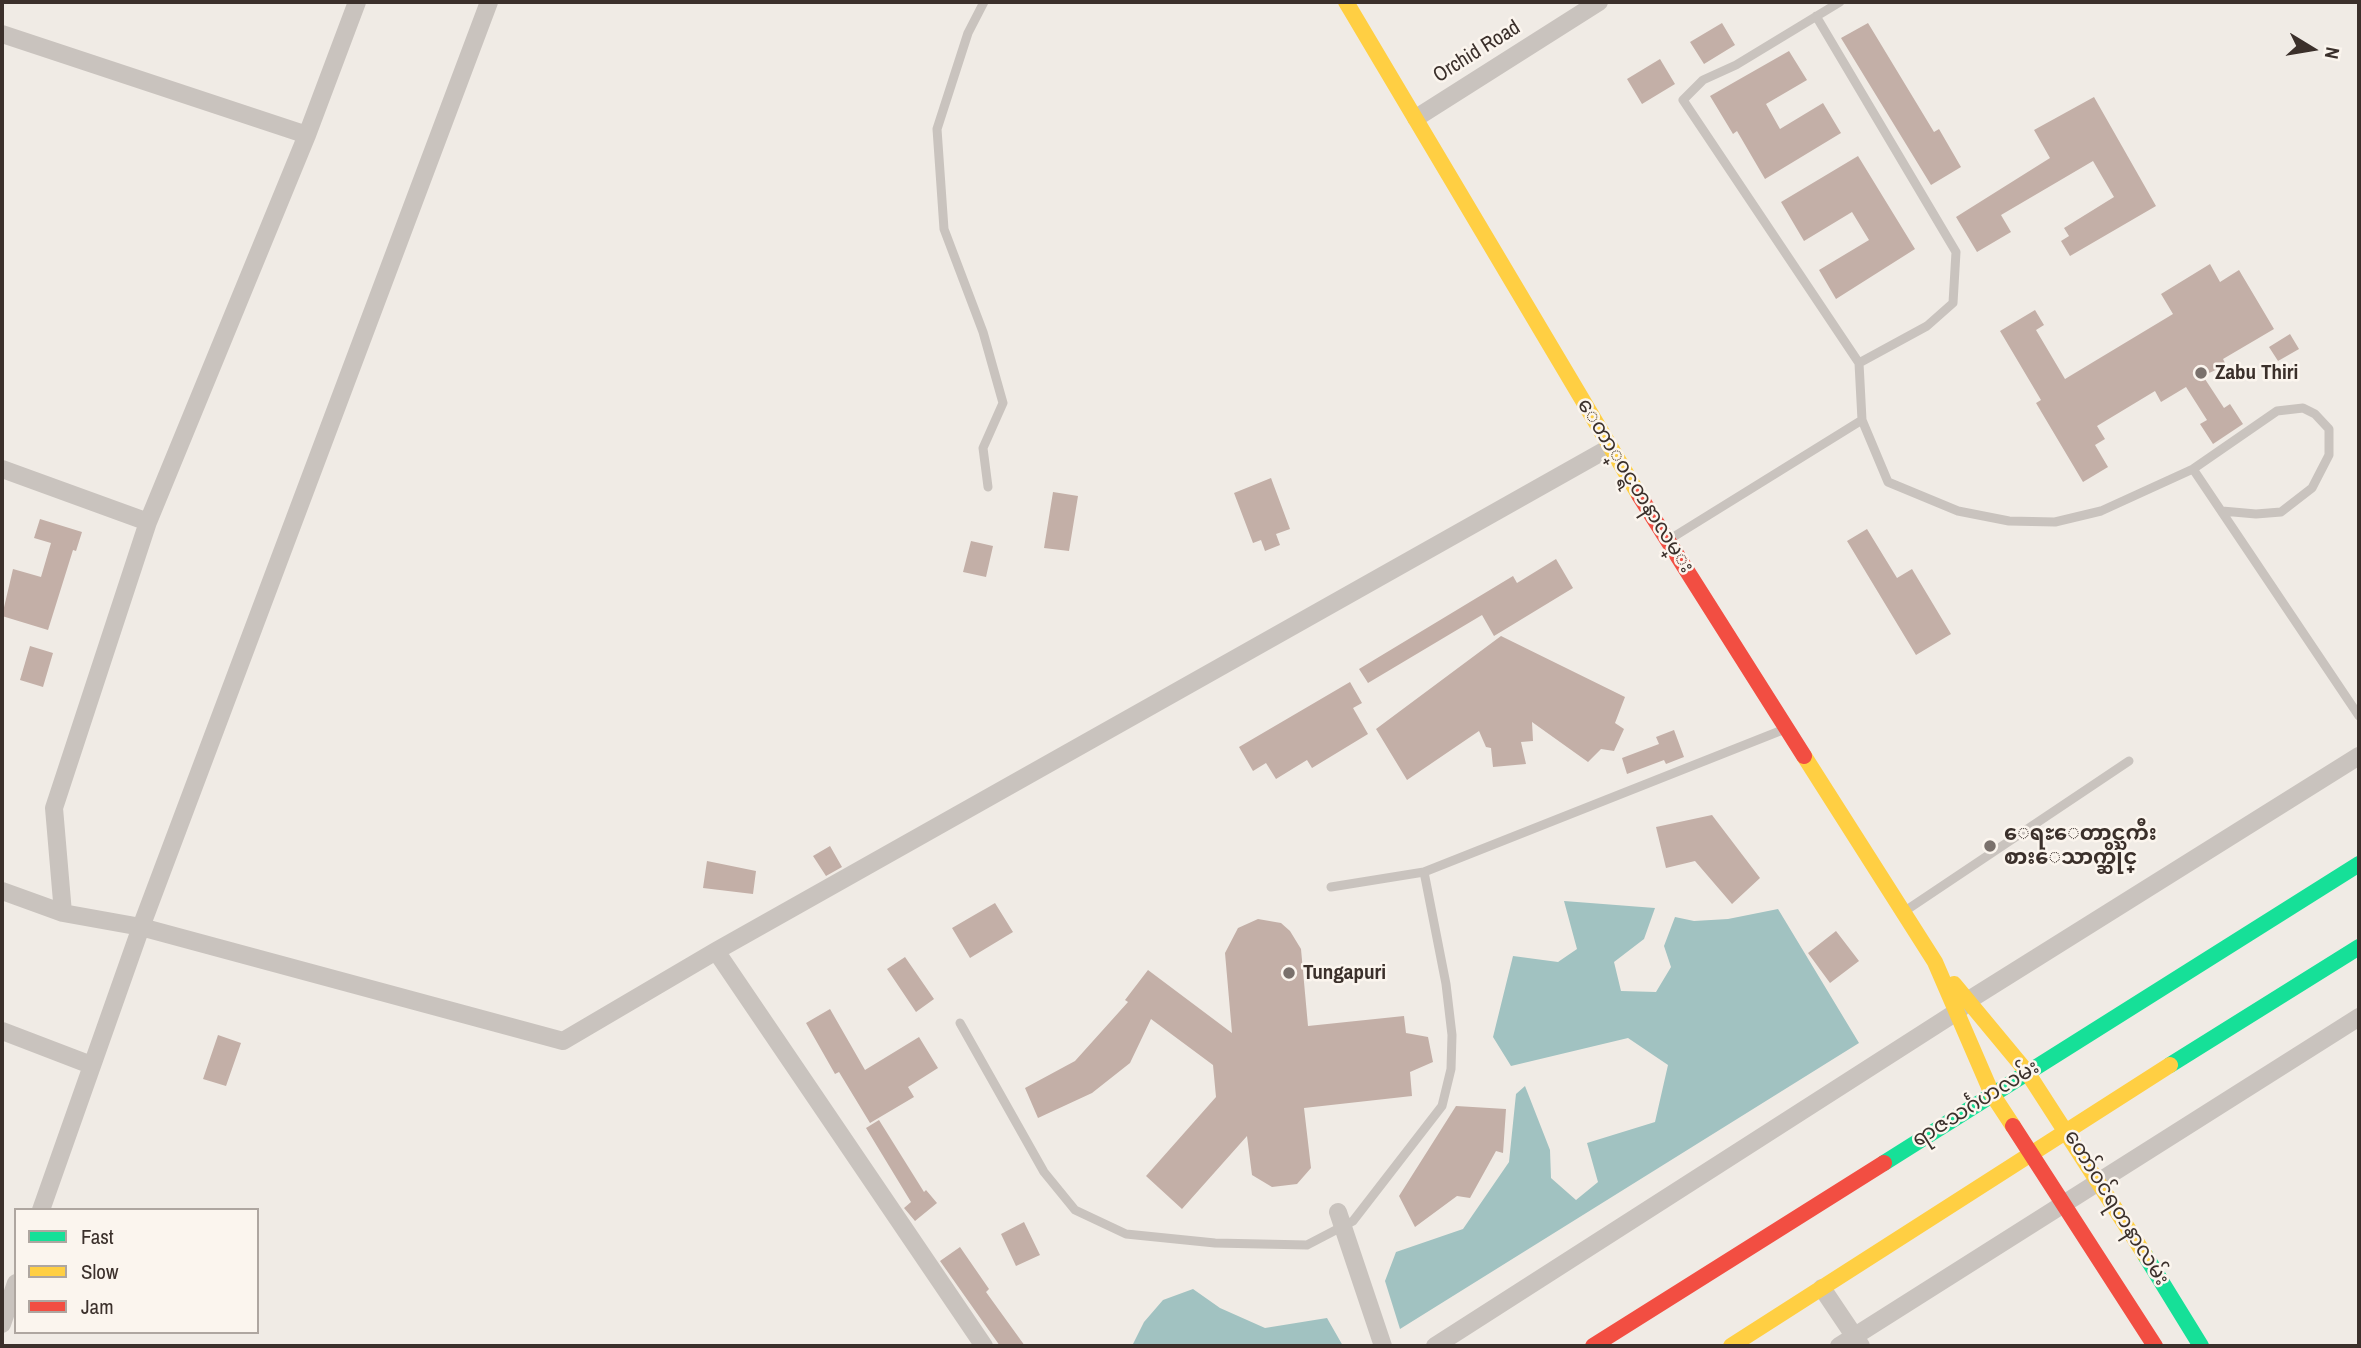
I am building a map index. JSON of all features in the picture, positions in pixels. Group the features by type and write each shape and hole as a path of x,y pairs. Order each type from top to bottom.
{"main road":[{"name":"ေတာ္၀င္ရတနာလမ္း","path":"1346,2 1609,448 1964,1005"},
{"name":"ရာဇသင်္ဂဟလမ်း","path":"1593,1346 2359,864"},
{"path":"1731,1346 2030,1152 2359,947"},
{"name":"တော်ဝင်ရတနာလမ်း","path":"1964,1005 2027,1072 2100,1181 2201,1346"},
{"name":"တော်ဝင်ရတနာလမ်း","path":"1964,1005 1992,1094 2155,1346"}],"street":[{"path":"63,913 54,808 148,522 307,135 357,2"},
{"path":"42,1208 141,928 489,2"},
{"name":"Orchid Road","path":"1416,118 1599,2"},
{"path":"2,34 307,135"},
{"path":"2,891 63,913 141,928 563,1041 716,951 1609,448"},
{"path":"2,469 148,522"},
{"path":"1435,1346 1964,1005 2359,756"},
{"path":"716,951 984,1346"},
{"path":"1839,1346 1858,1341 2065,1203 2359,1017"},
{"path":"2,1031 91,1065"},
{"path":"1341,1219 1383,1346"},
{"path":"1822,1288 1858,1341"},
{"path":"2,1324 14,1289"}],"lane":[{"path":"984,2 968,33 937,130 944,229 983,332 1003,403 984,448 988,486"},
{"path":"1840,2 1703,80 1683,100 1859,363 1862,420 1888,482 1958,511 2009,522 2055,522 2101,511 2193,469 2277,411 2303,408 2315,414 2329,429 2329,455 2312,488 2281,512 2256,514 2222,511"},
{"path":"1816,16 1956,252 1953,303 1927,326 1859,363"},
{"path":"1668,540 1862,420"},
{"path":"2193,469 2359,716"},
{"path":"1331,887 1424,872 1787,728"},
{"path":"1903,912 2129,761"},
{"path":"960,1023 1044,1172 1075,1210 1126,1234 1215,1243 1307,1245 1341,1219 1353,1221 1442,1106 1451,1069 1446,984 1424,872"}],"water":[{"path":"1564,901 1655,908 1644,939 1614,962 1621,991 1656,992 1671,967 1664,946 1675,917 1694,921 1728,919 1778,909 1859,1043 1400,1329 1385,1281 1396,1252 1463,1229 1509,1162 1516,1094 1525,1086 1550,1150 1551,1178 1576,1200 1598,1182 1587,1143 1655,1122 1668,1065 1628,1038 1511,1066 1493,1037 1513,956 1558,962 1577,949"},
{"path":"1193,1289 1220,1308 1265,1328 1327,1318 1343,1346 1132,1346 1144,1322 1163,1300"}],"building":[{"path":"1722,23 1735,45 1704,64 1690,42"},
{"path":"1868,23 1934,132 1939,129 1961,167 1931,185 1841,38"},
{"path":"1789,51 1807,80 1766,104 1780,129 1823,103 1841,133 1765,179 1737,131 1733,134 1710,96"},
{"path":"1660,59 1675,84 1642,104 1627,79"},
{"path":"2094,97 2156,206 2070,256 2061,241 2069,236 2064,228 2114,197 2093,161 2001,215 2011,232 1977,252 1956,217 2050,158 2034,130"},
{"path":"1858,156 1915,249 1836,299 1819,270 1869,240 1852,212 1804,241 1781,202"},
{"path":"2210,264 2220,282 2239,270 2274,329 2223,359 2226,365 2203,376 2224,408 2230,404 2243,424 2213,444 2200,424 2207,420 2186,387 2161,402 2155,391 2097,426 2105,439 2095,445 2108,467 2083,482 2036,403 2041,400 2000,331 2035,310 2044,325 2036,330 2065,379 2173,314 2161,294"},
{"path":"2290,334 2299,349 2278,361 2269,347"},
{"path":"1271,478 1290,529 1276,534 1280,545 1265,551 1261,540 1253,543 1234,493"},
{"path":"1053,492 1078,496 1069,551 1044,548"},
{"path":"40,519 82,532 76,551 73,550 48,630 2,616 13,569 41,577 51,543 34,538"},
{"path":"1867,529 1897,578 1912,569 1951,634 1916,655 1847,541"},
{"path":"971,541 993,546 986,577 963,572"},
{"path":"1556,559 1573,588 1494,636 1482,615 1368,683 1359,669 1513,576 1517,583"},
{"path":"1501,636 1625,697 1615,723 1624,729 1614,751 1601,749 1588,762 1532,722 1533,741 1521,742 1526,764 1493,767 1491,748 1486,747 1479,731 1407,780 1376,729"},
{"path":"30,646 53,653 43,687 20,680"},
{"path":"1350,682 1362,703 1353,708 1368,734 1312,768 1307,760 1276,779 1266,763 1253,771 1239,747"},
{"path":"1674,730 1684,757 1666,764 1664,760 1627,774 1622,758 1659,744 1656,737"},
{"path":"1712,815 1760,878 1732,904 1695,861 1666,868 1656,827"},
{"path":"830,846 842,867 826,876 813,856"},
{"path":"707,861 756,871 753,894 703,888"},
{"path":"995,903 1013,932 970,958 952,928"},
{"path":"1258,919 1281,923 1290,931 1301,949 1308,1026 1404,1016 1406,1033 1428,1037 1433,1062 1410,1072 1412,1096 1304,1108 1311,1168 1297,1184 1272,1187 1252,1175 1247,1136 1182,1209 1146,1176 1216,1097 1213,1065 1151,1019 1130,1063 1092,1093 1038,1118 1025,1088 1075,1061 1128,1002 1125,1000 1148,970 1232,1033 1225,953 1238,928"},
{"path":"1836,931 1859,961 1830,983 1808,953"},
{"path":"905,957 934,999 916,1012 887,969"},
{"path":"830,1009 865,1070 919,1037 938,1068 908,1087 914,1097 870,1123 839,1072 835,1074 806,1023"},
{"path":"218,1035 241,1043 226,1086 203,1079"},
{"path":"1456,1106 1506,1109 1503,1153 1496,1151 1470,1198 1457,1196 1415,1227 1399,1196"},
{"path":"879,1120 924,1192 926,1190 937,1203 915,1221 904,1208 911,1202 866,1128"},
{"path":"1024,1222 1040,1255 1016,1266 1001,1234"},
{"path":"960,1247 989,1289 986,1292 1025,1346 1000,1346 940,1261"}],"traffic: fast":[{"path":"1884,1163 2359,864"},
{"path":"2170,1065 2359,947"},
{"path":"2145,1255 2201,1346"}],"traffic: slow":[{"path":"1346,2 1639,495"},
{"path":"1804,756 1935,962 1992,1094 2013,1126"},
{"path":"1954,984 2027,1072 2145,1255"},
{"path":"1731,1346 2170,1065"}],"traffic: jam":[{"path":"1639,495 1804,756"},
{"path":"2013,1126 2155,1346"},
{"path":"1593,1346 1884,1163"}],"place":[{"name":"Zabu Thiri","path":"2201,373"},
{"name":"ေရႊေတာင္ႀကီး စားေသာက္ဆိုင္","path":"1990,846"},
{"name":"Tungapuri","path":"1289,973"}]}
